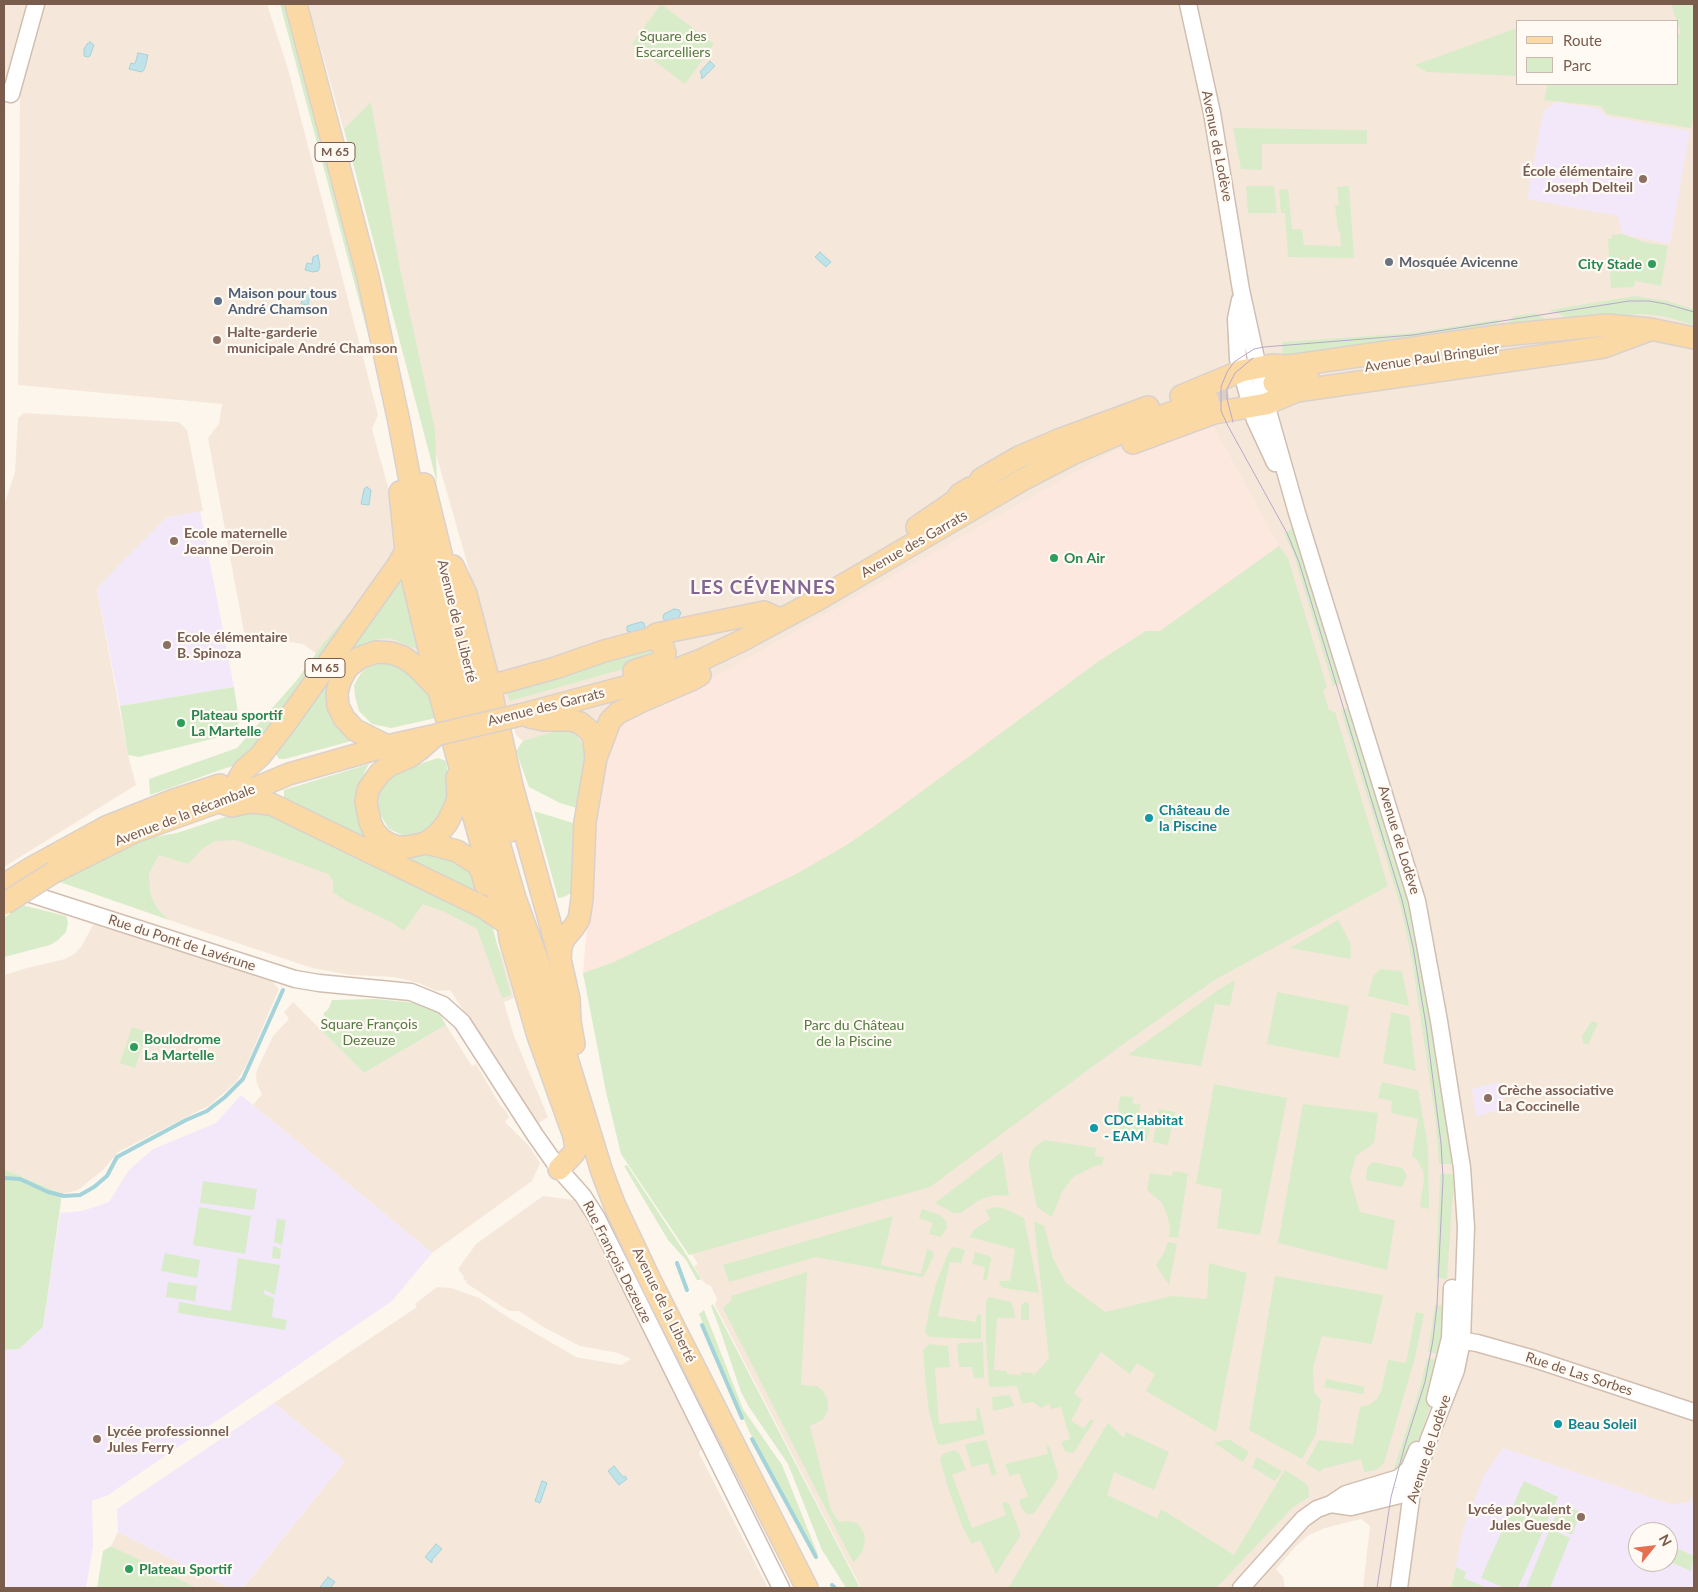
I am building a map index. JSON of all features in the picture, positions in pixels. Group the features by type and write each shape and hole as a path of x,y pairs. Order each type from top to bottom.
{"main road":[{"name":"Avenue de la Liberté","path":"296,4 368,277 386,328 529,906 540,967"},
{"name":"Avenue de la Liberté","path":"368,277 394,437 406,551 439,691 501,920 517,937 536,981 552,1010"},
{"name":"Avenue Paul Bringuier","path":"976,488 981,479 1019,457 1109,420 1195,391 1249,370 1272,365 1289,366 1353,358 1490,337 1607,325 1622,332"},
{"name":"Avenue Paul Bringuier","path":"1274,383 1388,364 1650,329 1694,338"},
{"path":"975,509 998,508 1112,450 1221,411 1258,405 1297,391 1604,347 1622,332"},
{"name":"Avenue des Garrats","path":"389,756 409,757 438,735 584,698 670,673 741,641 819,599 1024,479 1092,445 1156,418 1208,400"},
{"name":"Avenue de la Liberté","path":"394,437 471,748 515,898 540,967 583,1112 611,1195 647,1274 807,1588"},
{"path":"882,561 894,544 955,501 960,494 970,488 982,486 1021,464 1070,444 1092,445"},
{"path":"440,550 452,562 466,594 490,686 512,786 545,899 568,999 583,1112"},
{"name":"M 65","path":"238,780 244,770 260,756 285,724 406,551"},
{"path":"649,639 657,634 764,612 780,620"},
{"path":"490,686 649,639 655,639 662,644 665,652 662,660 653,665 599,681 584,698"},
{"path":"560,959 564,939 579,919 582,899 585,822 596,758 610,721 616,714 709,670 741,641"},
{"path":"439,691 417,667 403,657 391,653 376,652 359,658 346,668 340,681 337,693 338,706 344,718 355,730 389,756 368,790 366,802 370,822 374,831 382,840 398,847 408,847 426,843 438,834 447,823 455,807 458,786 456,754"},
{"path":"520,715 544,720 571,720 580,723 591,732 596,758"},
{"name":"Avenue de la Récambale","path":"4,885 106,827 174,800 238,780 289,774 389,756"},
{"name":"Avenue de la Récambale","path":"4,904 54,872 134,832 251,790 289,774"},
{"path":"216,802 232,806 250,802 270,804 483,907 501,920"},
{"path":"426,843 457,850 477,864 482,872 501,920 529,1039 564,1138 564,1145 559,1154 559,1169"},
{"path":"545,899 553,906 564,909 575,906 582,899"}],"street":[{"path":"8,93 36,4"},
{"name":"Avenue de Lodève","path":"1188,4 1212,114 1241,290 1249,370 1258,405 1255,420 1295,506 1417,901 1439,1021 1464,1184 1466,1227 1456,1339 1456,1370 1412,1492 1398,1588"},
{"name":"Rue du Pont de Lavérune","path":"4,885 284,976 319,983 364,988"},
{"name":"Rue François Dezeuze","path":"364,988 404,990 425,996 443,1005 468,1030 530,1128 559,1169 583,1196 598,1218 781,1588"},
{"name":"Avenue de Lodève","path":"1399,1478 1409,1469 1418,1448 1456,1339"},
{"name":"Rue de Las Sorbes","path":"1456,1339 1477,1343 1534,1360 1694,1412"},
{"path":"1241,1588 1303,1520 1317,1509 1331,1504 1346,1494 1399,1478 1412,1492 1351,1507 1331,1504"}],"shaded area":[{"path":"4,4 30,4 6,91 4,166"},
{"path":"45,4 267,4 288,69 378,415 372,429 449,708 315,653 303,644 252,636 244,632 208,438 219,424 222,404 18,385 20,94"},
{"path":"308,4 1694,4 1694,1588 1363,1588 1370,1526 1361,1519 1325,1528 1309,1535 1296,1546 1276,1569 1283,1577 1285,1588 861,1588 715,1305 717,1299 711,1286 701,1279 694,1266 698,1264 625,1151 583,973 614,962 597,806 516,735"},
{"path":"1556,102 1600,109 1605,116 1690,131 1670,244 1622,234 1618,216 1527,199 1543,112"},
{"path":"24,413 179,422 187,430 203,511 166,518 97,589 128,755 136,785 4,867 4,505 15,472 18,418"},
{"path":"1211,422 1279,546 1160,631 1146,631 1099,661 845,846 798,873 614,962 583,973 597,806 603,768 616,726 628,718 690,691 1111,452"},
{"name":"Ecole élémentaire B. Spinoza","path":"200,511 234,687 120,706 97,589 166,518"},
{"path":"229,835 419,899 485,928 501,952 514,998 504,1002 514,1036 548,1117 537,1124 450,990 436,991 419,983 394,977 351,975 312,968 169,920 158,909 151,896 149,874 159,855"},
{"path":"100,924 270,979 279,989 246,1066 236,1082 210,1105 118,1152 103,1170 78,1190 62,1194 4,1169 4,975 65,959 81,947 93,925"},
{"path":"293,1002 364,1073 446,1025 472,1066 476,1064 500,1105 506,1111 509,1117 505,1122 529,1146 540,1163 532,1181 432,1253 253,1105 262,1094 257,1084 257,1070 273,1036 289,1019 284,1012"},
{"name":"Crèche associative La Coccinelle","path":"1498,1082 1506,1107 1476,1117 1472,1089"},
{"path":"241,1095 432,1253 392,1301 108,1495 92,1501 93,1547 86,1588 4,1588 4,1350 19,1349 43,1327 60,1213 82,1211 109,1202 129,1170 153,1149 216,1123"},
{"path":"543,1196 574,1200 588,1219 703,1446 699,1453 768,1588 243,1588 345,1461 274,1403 417,1307 415,1304 437,1287 451,1288 479,1298 576,1357 621,1365 631,1359 618,1353 580,1346 545,1328 519,1311 509,1311 466,1283 467,1281 463,1279 464,1277 458,1269 476,1244"},
{"name":"Lycée professionnel Jules Ferry","path":"274,1403 345,1461 243,1588 230,1588 118,1532 117,1509"},
{"name":"Lycée polyvalent Jules Guesde","path":"1503,1448 1670,1504 1688,1503 1693,1497 1694,1491 1694,1588 1451,1588 1463,1530 1484,1475"},
{"path":"118,1532 230,1588 194,1588 111,1546"}],"green space":[{"path":"280,4 289,4 354,249 392,424"},
{"name":"Square des Escarcelliers","path":"661,4 714,44 685,84 632,44"},
{"path":"1671,4 1694,4 1694,112 1691,128 1607,114 1601,106 1544,100 1548,85 1678,85 1678,34 1681,33"},
{"path":"1516,28 1516,76 1427,72 1415,65"},
{"path":"371,102 400,269 435,429 437,483 344,129"},
{"path":"1233,128 1367,130 1367,144 1262,144 1262,170 1241,169"},
{"path":"1246,186 1274,186 1277,213 1248,213"},
{"path":"1349,186 1354,258 1288,257 1285,213 1281,213 1279,190 1288,189 1292,229 1302,229 1304,245 1341,246 1335,205 1339,205 1337,187"},
{"path":"1622,234 1643,242 1668,246 1661,286 1636,281 1636,278 1634,287 1611,288 1608,239 1612,238 1612,235"},
{"path":"1635,296 1667,301 1694,309 1694,325 1663,316 1641,314 1571,319 1549,310"},
{"path":"1535,313 1551,322 1502,331 1514,316"},
{"path":"1501,319 1493,327 1283,361 1282,342 1412,333"},
{"path":"1295,528 1345,682 1333,686 1293,552 1284,533"},
{"name":"Parc du Château de la Piscine","path":"1279,546 1288,558 1327,687 1323,691 1329,710 1335,712 1388,886 1216,979 1119,1047 930,1187 689,1255 621,1154 606,1092 583,973 614,962 798,873 845,846 1099,661 1146,631 1160,631"},
{"path":"390,565 254,753 241,764 150,795 149,779 237,748 296,681 323,644"},
{"path":"401,578 419,650 390,638 374,640 352,652 338,667 355,740 279,759 275,753"},
{"path":"650,649 654,654 648,662 510,701 506,689"},
{"path":"387,659 407,668 428,690 436,718 391,728 372,724 359,711 354,685 361,673 372,664"},
{"name":"Plateau sportif La Martelle","path":"234,687 239,720 238,727 228,735 139,757 128,755 120,706"},
{"path":"1352,707 1413,903 1455,1164 1439,1164 1436,1123 1412,960 1401,908 1341,710"},
{"path":"563,729 577,736 585,750 577,808 560,803 529,787 516,751 523,741"},
{"path":"438,758 446,761 450,786 444,810 431,826 417,835 402,835 389,829 378,811 379,792 388,777"},
{"path":"369,764 361,783 364,829 428,853 455,858 470,869 483,895 479,899 290,804 284,798 284,790"},
{"path":"259,810 490,918 511,995 502,998 477,929 445,912 423,904 404,931 393,923 344,900 333,892 333,881 328,874 236,840 215,841 202,849 188,864 159,855 149,874 151,896 158,909 169,920 60,882 137,840 177,833 243,811"},
{"path":"534,811 573,823 573,884 571,893 564,897 558,898"},
{"path":"22,905 66,916 68,922 66,932 50,945 4,957 4,918"},
{"path":"1338,920 1350,942 1350,959 1290,948"},
{"path":"1380,969 1402,971 1409,1006 1368,996 1373,976"},
{"path":"1235,980 1230,1006 1215,1004 1201,1066 1128,1055 1221,988"},
{"path":"1277,992 1349,1006 1339,1058 1267,1044"},
{"name":"Square François Dezeuze","path":"376,999 416,1003 438,1011 446,1025 364,1073 322,1031 330,1023 323,1014 329,1008 332,1000"},
{"path":"1391,1012 1409,1016 1416,1071 1383,1063"},
{"path":"1592,1021 1598,1023 1588,1045 1583,1043 1582,1036"},
{"name":"Boulodrome La Martelle","path":"132,1027 147,1032 135,1068 120,1063"},
{"path":"1382,1082 1418,1090 1428,1146 1429,1209 1420,1207 1424,1180 1423,1171 1418,1161 1412,1156 1418,1119 1391,1113 1392,1101 1378,1098"},
{"path":"1214,1084 1287,1098 1260,1235 1217,1228 1222,1189 1196,1184"},
{"path":"1120,1096 1134,1097 1132,1103 1141,1105 1139,1111 1141,1117 1145,1118 1121,1115 1121,1112 1118,1111"},
{"path":"1303,1104 1378,1113 1374,1143 1356,1156 1350,1178 1360,1212 1395,1220 1387,1270 1278,1243"},
{"path":"1159,1109 1175,1112 1168,1145 1153,1142"},
{"path":"1121,1118 1151,1123 1147,1141 1118,1135"},
{"path":"1045,1140 1096,1148 1095,1156 1104,1157 1102,1165 1095,1166 1073,1177 1062,1192 1052,1217 1037,1207 1029,1168 1029,1160 1033,1149"},
{"path":"1002,1152 1009,1196 996,1195 984,1198 961,1213 954,1213 935,1203"},
{"path":"1374,1162 1402,1168 1407,1175 1402,1187 1366,1180 1367,1169"},
{"path":"627,1165 682,1248 700,1280 697,1280 686,1260 668,1240 624,1166"},
{"path":"4,1169 62,1194 43,1327 19,1349 4,1350"},
{"path":"1173,1171 1188,1173 1178,1238 1169,1237 1170,1227 1162,1203 1147,1190 1150,1173 1172,1176"},
{"path":"1440,1174 1455,1174 1447,1279 1436,1278"},
{"path":"203,1181 257,1189 254,1210 200,1203"},
{"path":"199,1207 251,1216 245,1254 193,1245"},
{"path":"996,1207 1003,1208 1024,1218 1039,1293 1003,1288 999,1284 1000,1281 1010,1281 1015,1249 969,1237 976,1228 990,1219 986,1210"},
{"path":"922,1209 940,1215 946,1221 947,1227 941,1237 929,1234 933,1223 919,1218"},
{"path":"893,1216 881,1265 921,1274 927,1249 932,1251 934,1255 924,1276 921,1277 816,1257 729,1282 723,1265"},
{"path":"277,1219 286,1220 282,1245 274,1242"},
{"path":"1034,1221 1044,1226 1053,1258 1066,1283 1105,1312 1172,1296 1207,1299 1209,1263 1247,1273 1216,1432 1146,1391 1155,1374 1137,1363 1130,1374 1101,1352 1074,1393 1082,1400 1071,1421 1084,1428 1091,1419 1094,1421 1074,1452 1065,1451 1061,1442 1070,1439 1061,1407 1051,1409 1049,1404 1041,1408 1033,1402 1022,1404 1017,1386 989,1386 986,1301 989,1297 1011,1302 1015,1314 1015,1318 997,1318 994,1370 1007,1371 1007,1374 1021,1375 1021,1372 1033,1373 1033,1376 1049,1359"},
{"path":"1168,1242 1177,1244 1169,1285 1156,1265 1164,1253"},
{"path":"273,1246 281,1249 280,1259 272,1258"},
{"path":"953,1247 965,1250 961,1263 950,1262 938,1316 976,1322 977,1314 981,1315 981,1339 930,1337 925,1333 936,1284 949,1251"},
{"path":"975,1252 989,1256 991,1259 987,1280 983,1280 985,1267 972,1264"},
{"path":"165,1253 200,1260 197,1278 161,1271"},
{"path":"238,1258 280,1265 275,1295 264,1290 264,1294 274,1298 272,1317 287,1320 285,1330 178,1313 179,1302 231,1311"},
{"path":"807,1272 801,1385 817,1386 827,1398 828,1409 825,1416 822,1420 810,1426 831,1510 839,1522 857,1523 864,1533 863,1550 853,1562 723,1308 732,1300 731,1296"},
{"path":"1275,1276 1383,1295 1372,1344 1322,1336 1313,1368 1314,1392 1321,1400 1316,1434 1302,1459 1249,1430"},
{"path":"168,1282 197,1286 195,1301 166,1297"},
{"path":"1025,1302 1029,1305 1029,1320 1021,1320 1021,1306"},
{"path":"713,1304 860,1588 846,1588 822,1550 788,1464 749,1407 741,1392 711,1306"},
{"path":"1435,1305 1446,1306 1442,1355 1428,1352"},
{"path":"704,1310 743,1409 782,1465 817,1556 748,1429 699,1314"},
{"path":"1416,1312 1424,1314 1415,1358 1384,1463 1377,1470 1364,1472 1361,1459 1322,1469 1320,1472 1306,1464 1319,1440 1353,1444 1360,1407 1369,1405 1376,1400 1381,1392 1388,1360 1406,1363"},
{"path":"983,1342 984,1378 974,1378 972,1367 959,1367 957,1345 959,1343"},
{"path":"929,1344 948,1346 950,1367 935,1368 939,1424 977,1420 976,1408 979,1408 985,1434 943,1445 938,1444 929,1412 925,1375 923,1350"},
{"path":"1427,1358 1441,1361 1435,1392 1416,1448 1409,1459 1392,1475 1420,1388"},
{"path":"1326,1379 1365,1387 1363,1394 1324,1387"},
{"path":"1010,1395 1014,1406 993,1411 992,1397"},
{"path":"1108,1423 1124,1438 1126,1432 1169,1452 1154,1490 1114,1472 1107,1495 1157,1518 1161,1509 1234,1555 1285,1470 1308,1485 1309,1497 1293,1507 1216,1588 1008,1588"},
{"path":"986,1440 997,1474 992,1476 988,1463 972,1467 965,1446"},
{"path":"1230,1440 1249,1452 1243,1462 1214,1443"},
{"path":"1046,1445 1049,1445 1058,1474 1057,1480 1035,1512 1027,1514 1022,1509 1019,1500 1028,1496 1019,1473 1010,1476 1005,1464 1048,1454"},
{"path":"954,1450 959,1453 966,1470 952,1475 972,1528 1006,1515 1002,1503 1005,1502 1009,1504 1020,1533 1020,1536 996,1574 980,1540 972,1544 963,1528 948,1488 940,1459 943,1454"},
{"path":"1257,1457 1282,1471 1275,1481 1252,1467"},
{"path":"1524,1481 1558,1497 1518,1588 1505,1588 1481,1578"},
{"path":"1561,1504 1581,1512 1572,1535 1551,1526"},
{"path":"1550,1529 1570,1538 1550,1588 1526,1588"},
{"name":"Plateau Sportif","path":"111,1546 195,1587 97,1588 103,1551"},
{"path":"1678,1549 1694,1556 1691,1571 1678,1565"},
{"path":"1456,1567 1466,1572 1464,1578 1487,1588 1451,1588"}],"water":[{"path":"90,42 94,45 90,56 84,56 84,49"},
{"path":"138,53 148,55 142,72 129,69 131,63 135,64"},
{"path":"710,61 715,66 702,79 700,72"},
{"path":"820,252 831,262 826,267 815,257"},
{"path":"318,255 320,266 318,271 305,270 307,263 312,264 313,257"},
{"path":"305,289 311,291 308,305 301,304"},
{"path":"367,487 371,490 369,505 361,504 364,489"},
{"path":"674,609 679,610 681,613 678,619 665,621 663,618 664,614"},
{"path":"641,622 644,623 645,627 643,630 633,633 627,631 627,626"},
{"path":"614,1466 627,1479 619,1485 608,1471"},
{"path":"542,1481 547,1483 540,1503 535,1501"},
{"path":"436,1544 442,1549 432,1560 432,1563 425,1557"},
{"path":"328,1577 335,1582 330,1588 321,1588 320,1587"}],"waterway":[{"path":"4,1178 20,1179 48,1192 64,1196 80,1195 94,1187 107,1176 117,1157 186,1120 207,1111 243,1079 283,990"},
{"path":"677,1263 687,1290"},
{"path":"702,1325 742,1418"},
{"path":"752,1439 816,1557"},
{"path":"832,1585 835,1588"}],"tunnel":[{"path":"1208,400 1267,384"}],"tram line":[{"path":"1377,1588 1391,1497 1425,1382 1437,1305 1443,1178 1441,1143 1426,1025 1413,947 1402,900 1299,562 1287,533 1221,411 1221,387 1227,372 1234,362 1254,349 1264,347 1413,335 1629,301 1649,301 1694,312"},
{"path":"1233,422 1227,399 1227,389 1235,373 1253,358"}],"place":[{"name":"École élémentaire Joseph Delteil","path":"1643,179"},
{"name":"Mosquée Avicenne","path":"1389,262"},
{"name":"City Stade","path":"1652,264"},
{"name":"Maison pour tous André Chamson","path":"218,301"},
{"name":"Halte-garderie municipale André Chamson","path":"217,340"},
{"name":"Ecole maternelle Jeanne Deroin","path":"174,541"},
{"name":"On Air","path":"1054,558"},
{"name":"Ecole élémentaire B. Spinoza","path":"167,645"},
{"name":"Plateau sportif La Martelle","path":"181,723"},
{"name":"Château de la Piscine","path":"1149,818"},
{"name":"Boulodrome La Martelle","path":"134,1047"},
{"name":"Crèche associative La Coccinelle","path":"1488,1098"},
{"name":"CDC Habitat - EAM","path":"1094,1128"},
{"name":"Beau Soleil","path":"1558,1424"},
{"name":"Lycée professionnel Jules Ferry","path":"97,1439"},
{"name":"Lycée polyvalent Jules Guesde","path":"1581,1517"},
{"name":"Plateau Sportif","path":"129,1569"}],"district":[{"name":"LES CÉVENNES","path":"763,588"}]}
